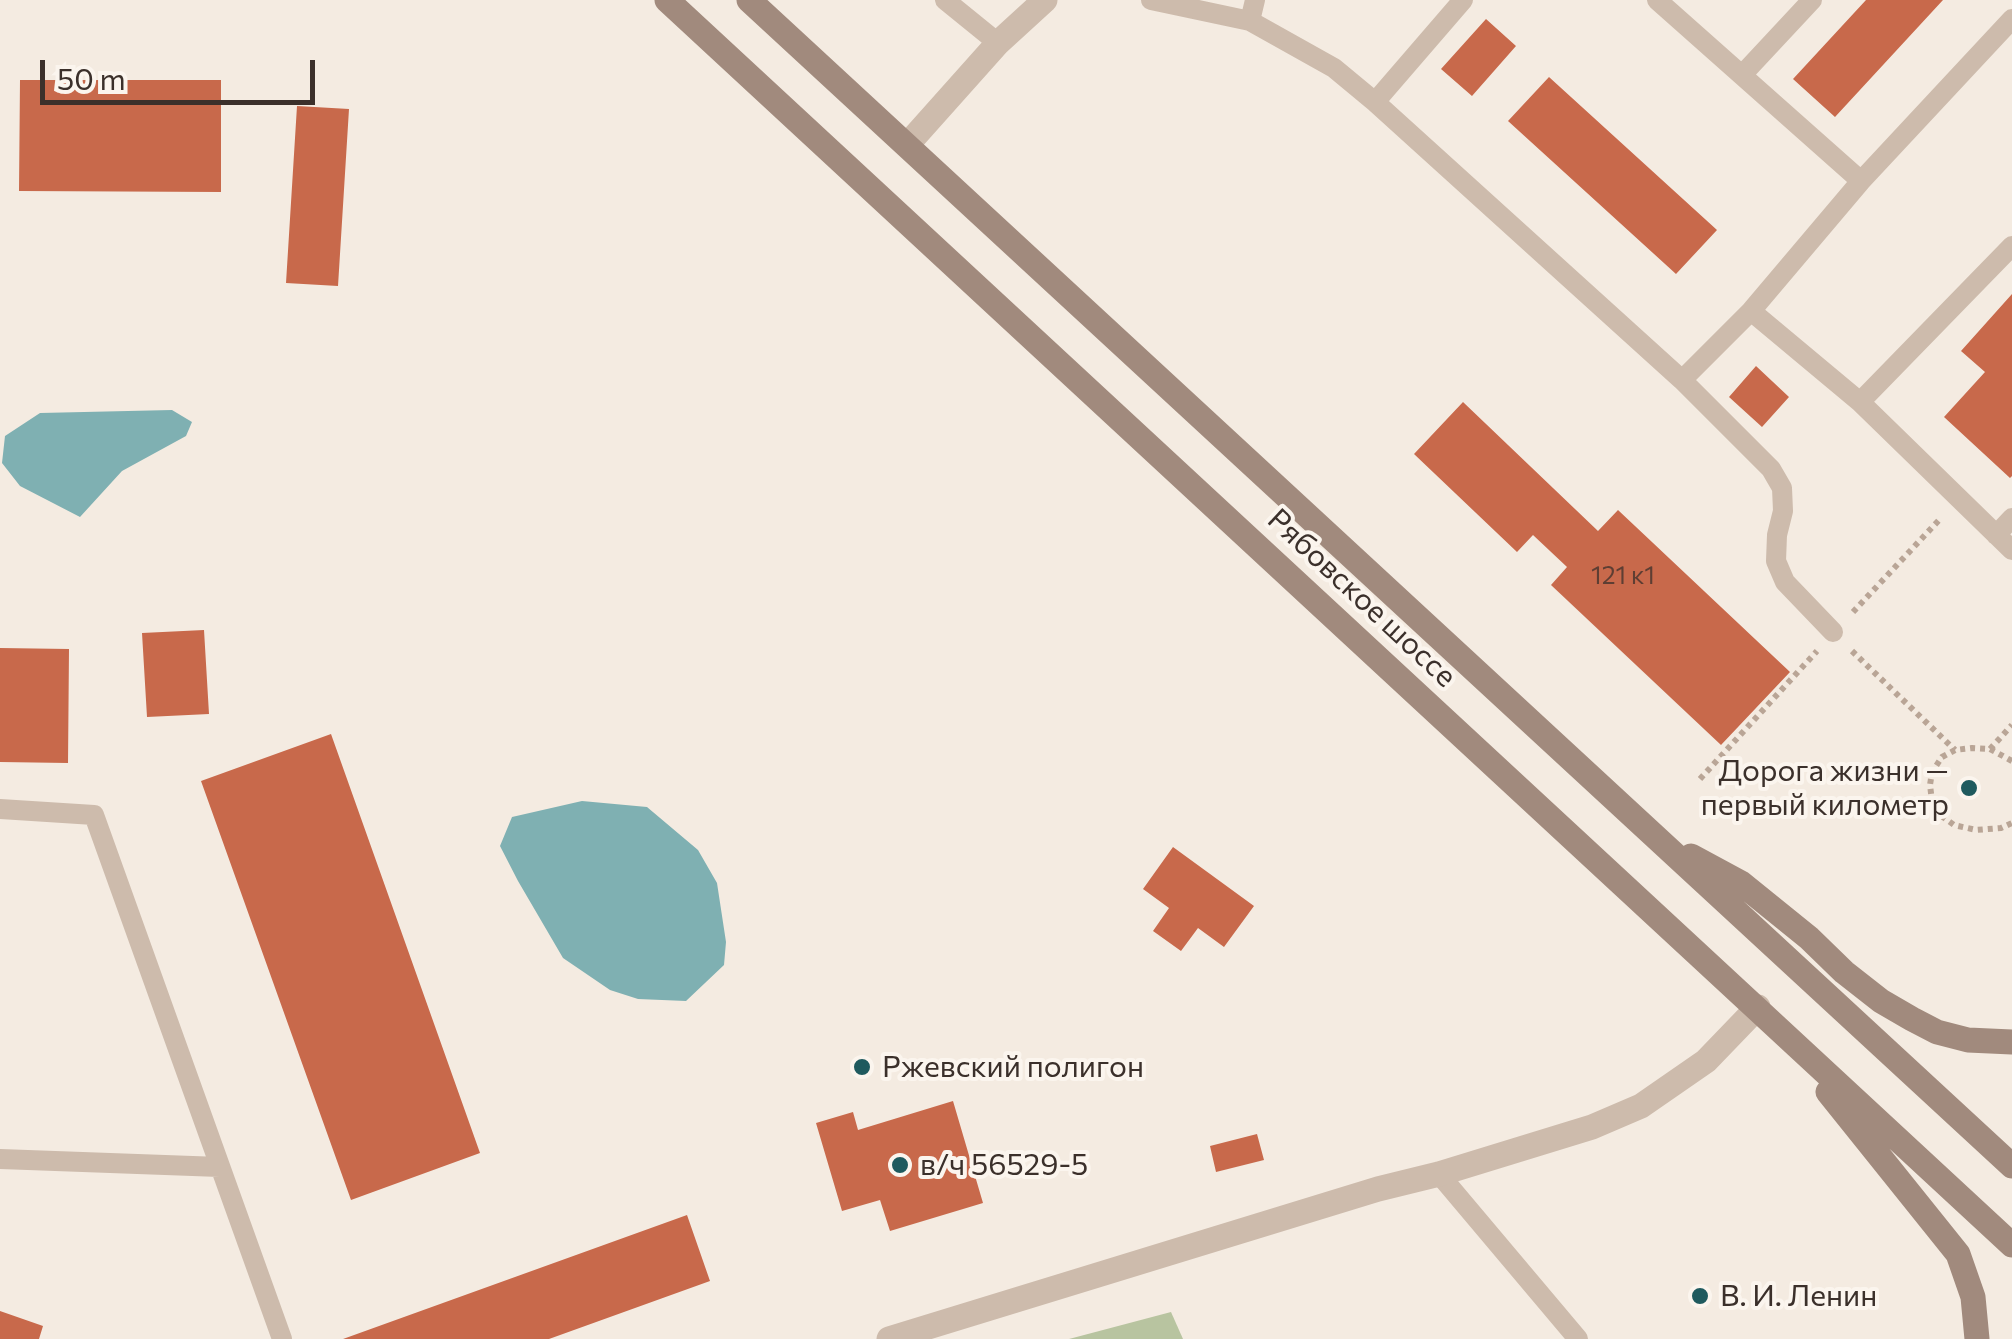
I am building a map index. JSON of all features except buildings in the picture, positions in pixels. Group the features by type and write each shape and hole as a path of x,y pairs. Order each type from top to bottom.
{"main road":[{"name":"Рябовское шоссе","path":"667,0 2012,1245"},
{"name":"Рябовское шоссе","path":"750,0 2012,1166"},
{"path":"1659,839 1740,883 1856,982 1912,1019 1936,1032 1968,1040 2012,1042"},
{"path":"1764,1014 1958,1254 1974,1298 1977,1339"}],"street":[{"path":"907,145 998,43 1045,0"},
{"path":"890,1339 1592,1127 1641,1106 1764,1014"}],"lane":[{"path":"946,0 998,43"},
{"path":"1151,0 1253,10 1375,102 1682,380 1771,470 1782,488 1784,511 1777,535 1776,560 1786,582 1834,632"},
{"path":"1375,102 1464,0"},
{"path":"1742,76 1812,0"},
{"path":"1665,2 1861,181"},
{"path":"1682,380 1751,311 1861,181 2012,19"},
{"path":"1860,402 2012,246"},
{"path":"1751,311 1860,402 2012,550"},
{"path":"1996,535 2012,518"},
{"path":"0,809 94,815 282,1339"},
{"path":"0,1159 220,1167"},
{"path":"1439,1174 1578,1339"}],"path":[{"path":"1834,632 1956,750"},
{"path":"1990,749 2012,725"},
{"path":"2012,761 1990,749 1956,750 1942,758 1932,772 1932,800 1940,814 1954,825 1976,830 2012,823"}],"green space":[{"path":"1171,1312 1183,1339 1069,1339"}],"water":[{"path":"172,410 192,422 186,436 122,471 80,517 20,486 2,463 5,436 40,413"},
{"path":"582,801 647,807 698,850 717,883 726,942 724,965 686,1001 638,999 610,990 563,958 518,881 500,846 512,817"}],"place":[{"name":"Дорога жизни — первый километр","path":"1969,788"},
{"name":"Ржевский полигон","path":"862,1067"},
{"name":"в/ч 56529-5","path":"900,1165"},
{"name":"В. И. Ленин","path":"1700,1296"}]}
